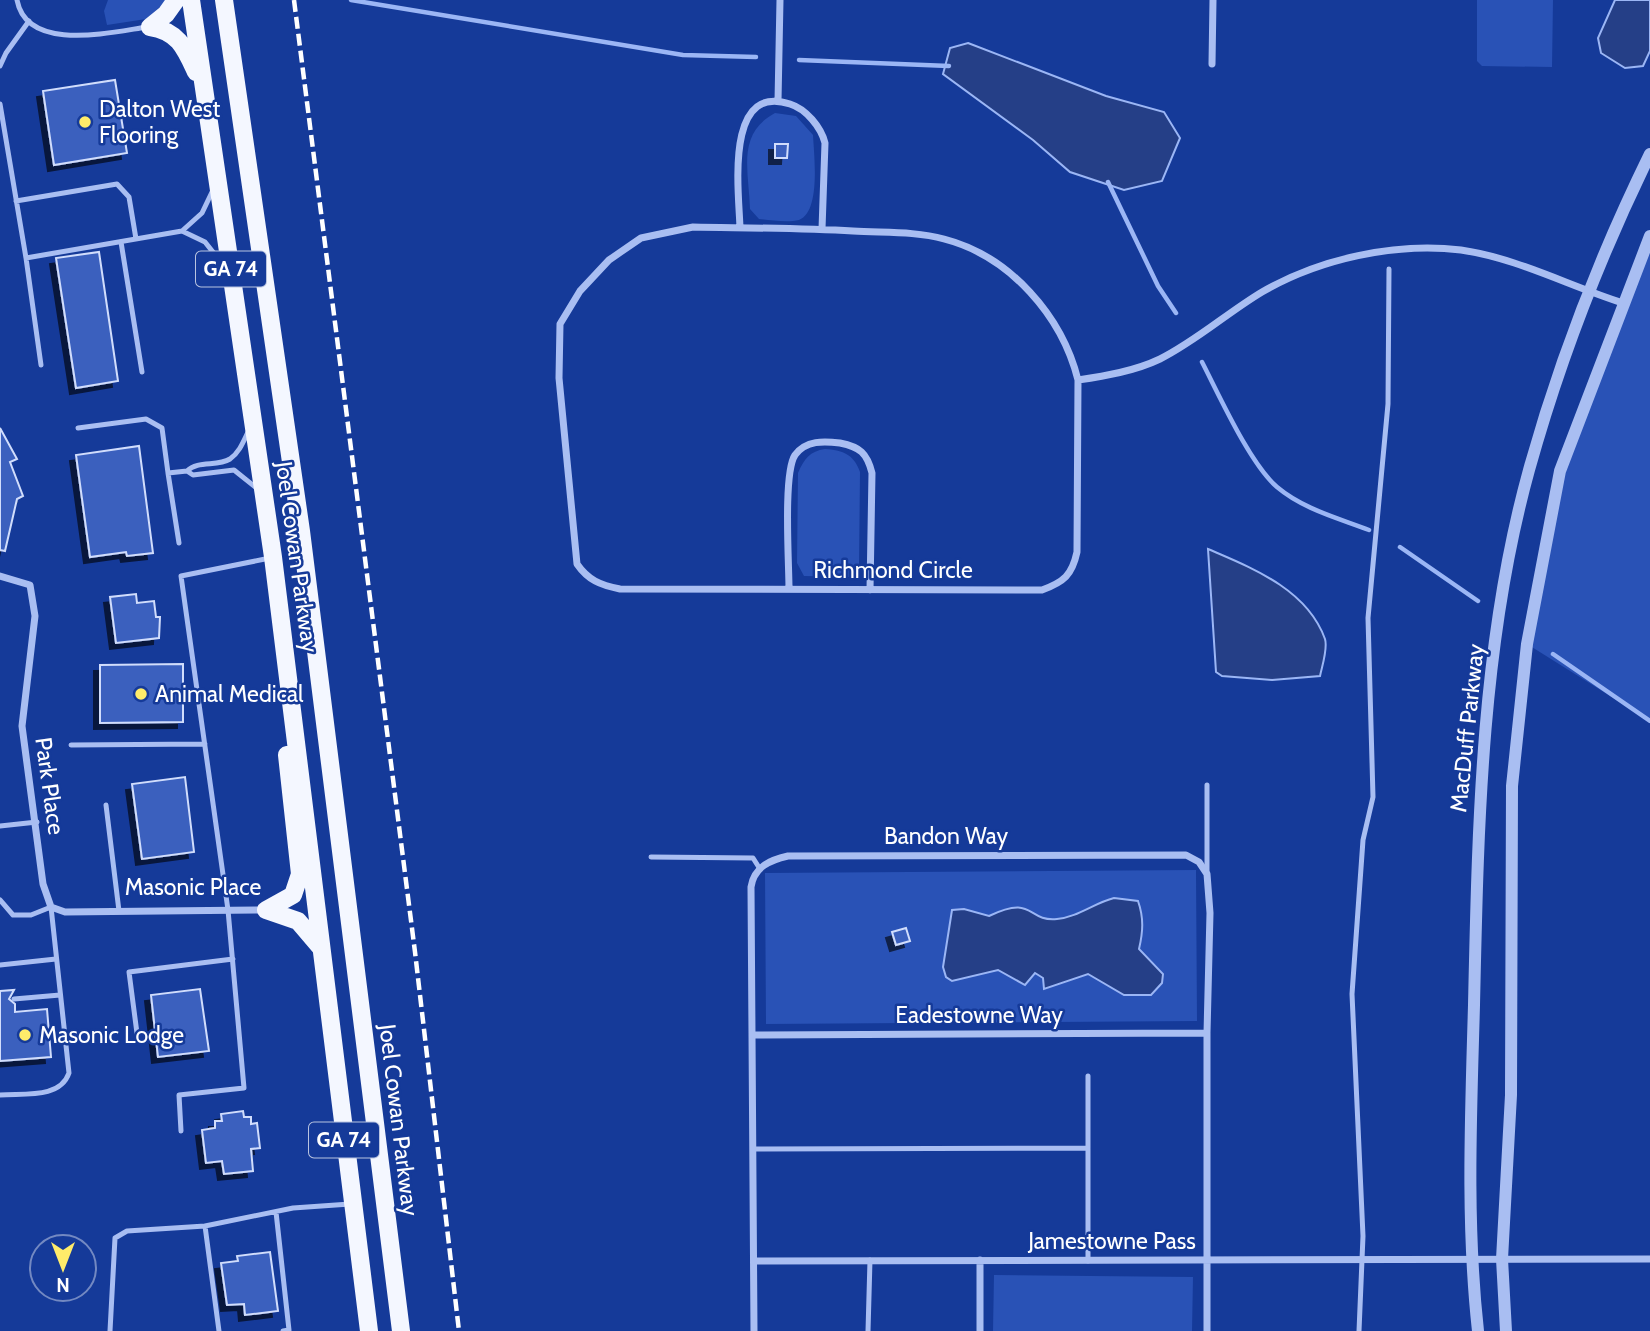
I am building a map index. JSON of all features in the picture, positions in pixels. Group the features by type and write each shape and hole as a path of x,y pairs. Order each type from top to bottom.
{"main road":[{"path":"150,27 166,14 176,0"},
{"name":"Joel Cowan Parkway","path":"191,0 274,557 369,1331"},
{"name":"Joel Cowan Parkway","path":"224,0 301,531 401,1331"},
{"path":"150,27 164,29 182,41 206,95"},
{"path":"266,910 293,895 300,874 287,751 293,710"},
{"name":"Masonic Place","path":"266,910 298,921 321,948"}],"street":[{"path":"778,101 780,0"},
{"path":"1212,64 1213,0"},
{"path":"740,228 737,155 741,134 747,116 759,106 778,101 793,104 821,131 825,143 822,229"},
{"name":"MacDuff Parkway","path":"1478,1331 1470,1259 1479,805 1491,680 1507,575 1529,471 1590,293 1650,154"},
{"name":"Richmond Circle","path":"693,227 822,229 925,235 947,239 994,261 1020,282 1054,323 1072,355 1078,380 1077,552 1073,570 1062,583 1042,590 620,589 601,585 585,576 577,564 559,378 560,324 580,291 609,260 641,238 693,227"},
{"path":"1506,1331 1502,1259 1511,1095 1512,786 1527,644 1560,471 1622,303 1650,236"},
{"path":"1078,380 1110,375 1159,360 1265,290 1321,264 1367,255 1417,249 1462,250 1507,262 1622,303"},
{"path":"789,589 789,475 795,456 808,444 829,442 855,446 868,456 872,473 870,590"},
{"name":"Park Place","path":"0,576 30,585 35,616 22,726 37,822 43,884 51,908"},
{"name":"Bandon Way","path":"760,869 772,859 788,856 1186,855 1199,862 1207,874"},
{"path":"754,1331 751,887 753,878 760,869"},
{"path":"1207,874 1210,913 1207,1033 1207,1331"},
{"name":"Masonic Place","path":"51,908 65,912 266,910"},
{"name":"Eadestowne Way","path":"752,1035 1207,1033"},
{"name":"Jamestowne Pass","path":"754,1261 1650,1259"},
{"path":"980,1260 980,1331"}],"lane":[{"path":"17,0 19,9 29,21 64,36 82,37 150,27"},
{"path":"0,66 29,21"},
{"path":"0,104 41,365"},
{"path":"26,258 182,231 202,213 218,178"},
{"path":"16,201 117,184 129,197 136,239"},
{"path":"182,231 205,242 232,280"},
{"path":"121,242 142,372"},
{"path":"1359,1331 1363,1236 1352,994 1363,840 1373,797 1368,618 1388,404 1389,269"},
{"path":"78,428 146,419 162,428 179,543"},
{"path":"168,473 229,460 240,449 254,421"},
{"path":"187,471 193,475 234,470 265,495"},
{"path":"181,1130 179,1095 244,1087 228,910 181,576 274,557"},
{"path":"71,745 205,744"},
{"path":"1207,785 1207,874"},
{"path":"106,805 119,911"},
{"path":"0,826 37,822"},
{"path":"651,857 753,858 760,869"},
{"path":"0,900 13,915 31,915 51,908 69,1073 65,1085 56,1090 0,1095"},
{"path":"0,965 55,959"},
{"path":"138,1041 129,972 233,959"},
{"path":"14,999 60,995"},
{"path":"1088,1076 1088,1261"},
{"path":"754,1149 1088,1148"},
{"path":"110,1331 115,1238 127,1231 205,1226 293,1208 353,1204"},
{"path":"276,1212 289,1330 283,1331"},
{"path":"205,1226 219,1331"},
{"path":"868,1331 870,1260"}],"shaded area":[{"path":"108,0 168,0 146,19 107,25 104,11"},
{"path":"1477,0 1553,0 1552,67 1482,66 1477,61"},
{"path":"1615,0 1650,0 1650,51 1643,66 1625,68 1601,53 1598,38"},
{"path":"968,43 1106,96 1164,112 1180,138 1162,181 1124,190 1070,172 1033,140 943,74 950,48"},
{"path":"775,113 796,116 813,135 813,195 806,215 799,220 759,219 750,209 747,167 750,143 754,132"},
{"path":"1650,244 1650,721 1527,644 1560,471"},
{"path":"825,449 847,454 860,472 859,568 850,577 804,576 797,563 798,473 808,456"},
{"path":"1208,549 1276,582 1305,607 1317,622 1326,643 1320,676 1272,680 1222,676 1216,672"},
{"path":"1196,870 1197,1021 766,1024 765,873"},
{"path":"1114,898 1138,901 1142,925 1139,949 1163,974 1162,983 1151,995 1124,995 1088,974 1044,989 1043,978 1035,973 1025,985 998,970 952,981 946,977 943,967 952,910 964,909 989,916 1004,910 1023,908 1040,917 1057,919 1072,916"},
{"path":"994,1275 1193,1277 1192,1331 993,1331"}],"building":[{"name":"Dalton West Flooring","path":"115,80 127,153 54,165 43,91"},
{"path":"775,144 788,144 787,158 775,158"},
{"path":"99,252 118,381 76,388 56,258"},
{"path":"0,428 17,459 10,462 23,496 17,499 5,551 0,550"},
{"path":"139,446 153,553 127,556 126,552 90,557 76,455"},
{"path":"136,594 137,603 154,601 156,617 160,617 159,638 116,643 110,597"},
{"name":"Animal Medical","path":"183,664 183,722 100,723 100,665"},
{"path":"185,777 194,852 142,859 132,784"},
{"path":"906,928 910,941 896,945 892,932"},
{"path":"200,989 209,1051 158,1057 151,995"},
{"name":"Masonic Lodge","path":"14,990 9,999 15,1004 15,1012 47,1009 51,1057 0,1061 0,991"},
{"path":"243,1111 244,1117 251,1117 251,1124 257,1123 260,1148 251,1149 253,1171 224,1174 222,1161 206,1163 202,1130 215,1128 215,1121 222,1121 221,1114"},
{"path":"270,1252 278,1311 245,1315 244,1304 227,1305 221,1263 238,1261 237,1256"}],"waterway":[{"path":"351,0 683,55 756,57"},
{"path":"799,60 949,66"},
{"path":"1108,182 1158,286 1176,313"},
{"path":"1202,362 1246,446 1277,487 1309,507 1369,530"},
{"path":"1400,547 1478,601"},
{"path":"1553,654 1650,721"}],"railway":[{"path":"294,0 415,952 459,1331"}],"place":[{"name":"Dalton West Flooring","path":"85,122"},
{"name":"Animal Medical","path":"141,694"},
{"name":"Masonic Lodge","path":"25,1035"}]}
